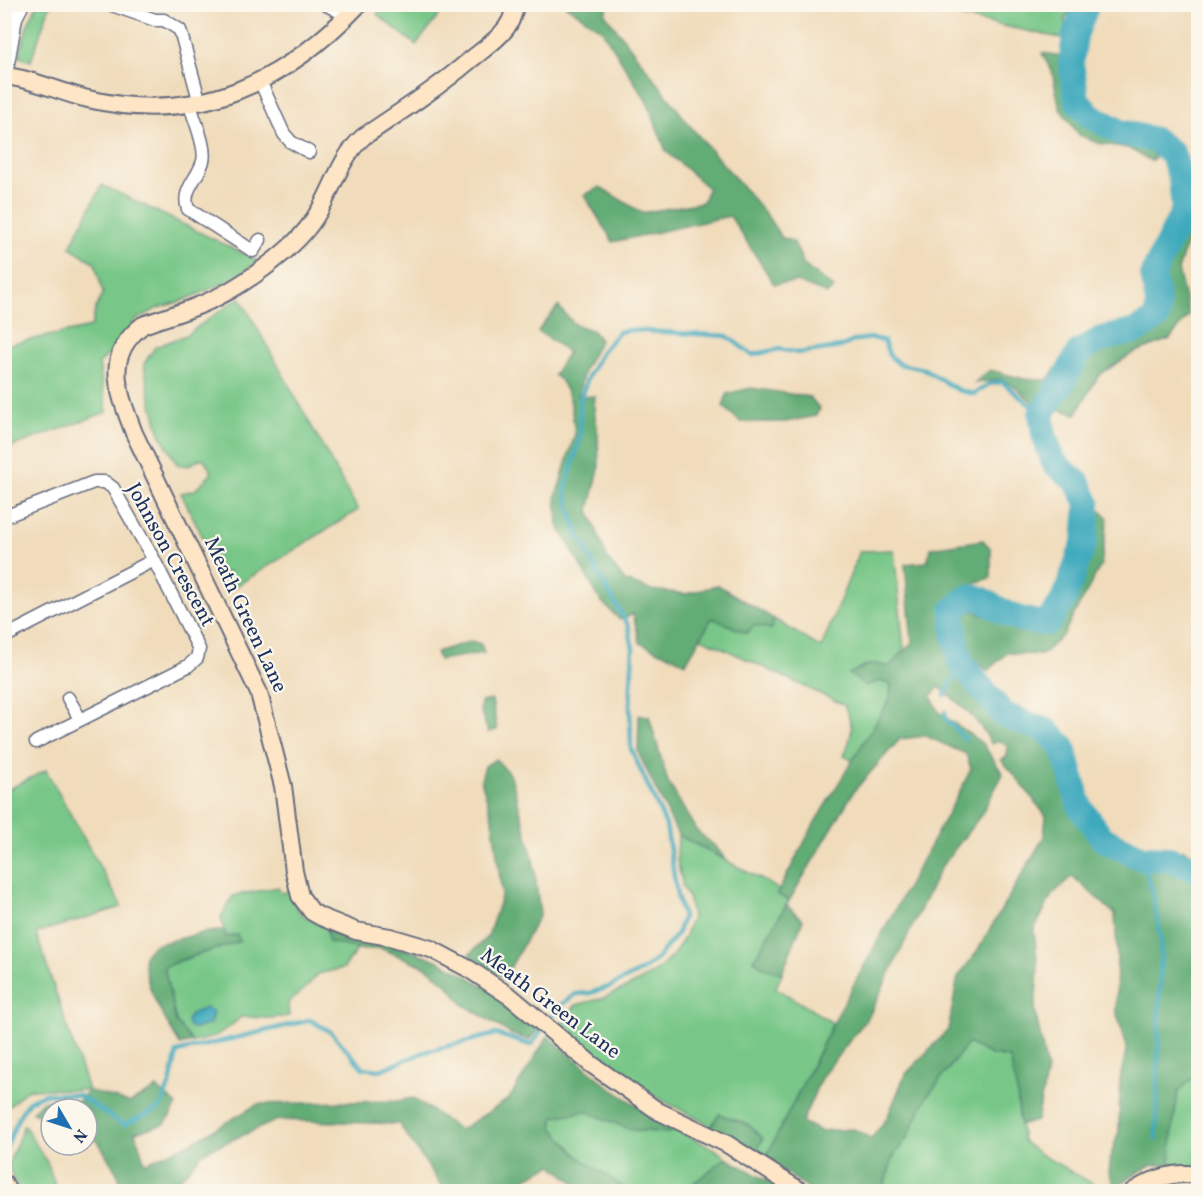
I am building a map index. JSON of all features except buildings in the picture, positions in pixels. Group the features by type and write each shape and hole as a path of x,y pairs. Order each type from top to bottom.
{"street":[{"path":"23,4 10,15 5,76 89,99 135,106 195,104 230,94 260,81 293,63 325,39 354,10"},
{"path":"109,4 155,20 164,20 180,30 203,151 203,161 186,193 188,209 253,251 260,240"},
{"path":"326,4 354,10"},
{"name":"Meath Green Lane","path":"515,4 510,21 494,41 461,68 363,137 353,147 345,157 317,216 284,252 216,298 143,325 128,339 121,350 117,366 121,396 134,433 259,693 283,786 294,871 300,896 312,912 356,930 431,949 469,969 511,997 591,1064 658,1111 727,1144 802,1191"},
{"path":"260,81 284,134 291,142 309,152"},
{"name":"Johnson Crescent","path":"4,517 94,482 105,482 112,488 154,560 199,649 197,658 188,666 36,742"},
{"path":"4,637 154,560"},
{"path":"68,698 80,719"},
{"path":"1132,1191 1148,1181 1172,1174 1198,1175"},
{"path":"4,1182 8,1191"}],"green space":[{"path":"1074,4 1065,19 1065,39 905,5"},
{"path":"37,5 50,5 31,61 19,57 27,26"},
{"path":"384,5 447,5 416,45 377,14"},
{"path":"565,5 608,5 605,14 691,127 766,214 781,237 794,242 804,265 834,288 827,294 797,282 774,284 730,216 613,242 584,195 600,187 642,213 703,202 708,188 666,151 647,102 602,30"},
{"path":"1042,53 1062,56 1068,104 1081,121 1104,133 1150,147 1155,157 1151,161 1128,148 1098,143 1079,135 1060,109 1052,72"},
{"path":"102,185 259,261 229,281 182,301 158,308 136,320 119,344 99,364 107,412 5,449 5,345 91,327 103,293 95,263 70,247"},
{"path":"1185,225 1192,225 1178,270 1189,315 1170,339 1133,353 1099,375 1076,414 1058,409 1046,414 1015,387 1001,379 974,383 990,370 1024,379 1047,380 1073,346 1063,373 1076,381 1094,351 1159,327 1166,308 1163,290 1165,268"},
{"path":"240,297 358,510 225,593 229,572 220,572 181,493 195,490 212,473 204,459 188,466 177,464 160,434 144,364 155,347 186,335"},
{"path":"558,306 574,324 593,331 600,340 584,370 578,397 595,396 599,469 589,510 607,558 625,581 651,590 687,594 718,585 774,619 771,629 755,625 747,633 712,618 686,663 640,643 633,614 620,620 600,600 558,525 556,496 575,434 570,398 561,381 554,375 568,352 538,331"},
{"path":"751,388 810,397 820,409 815,416 786,422 740,422 723,406 727,394"},
{"path":"1098,508 1108,518 1101,565 1063,635 1042,655 1007,653 987,671 970,655 962,621 971,610 1006,624 1046,634 1059,624 1079,583"},
{"path":"983,540 991,549 991,578 967,585 951,602 950,620 956,665 978,689 998,718 1016,726 1037,731 1051,742 1062,761 1076,811 1099,843 1138,863 1176,867 1183,849 1198,857 1198,1073 1178,1092 1170,1164 1149,1166 1115,1187 1109,1173 1111,1155 1119,1131 1120,1079 1127,1047 1116,1011 1115,914 1072,876 1052,895 1034,930 1038,970 1035,1010 1047,1070 1037,1121 1020,1125 1017,1091 1010,1058 991,1055 968,1043 926,1098 907,1138 894,1155 882,1191 813,1191 765,1159 842,1006 971,769 966,754 926,736 900,739 854,791 789,901 777,894 815,822 890,699 891,685 882,681 865,686 849,674 872,664 889,667 912,643 905,564 927,562 931,548","holes":["939,687 975,720 991,744 999,740 1007,746 1007,757 1001,760 1046,816 1044,837 976,953 958,977 948,1030 905,1075 887,1118 871,1139 854,1129 820,1131 802,1122 822,1076 869,1016 941,867 981,815 1003,774 983,744 939,712 931,696"]},
{"path":"894,550 904,650 889,667 863,666 855,671 891,685 891,699 853,761 844,756 852,730 844,705 701,638 712,618 747,633 755,625 771,628 774,619 821,648 860,551"},
{"path":"472,641 481,644 484,653 439,660 436,652"},
{"path":"492,700 497,730 488,732 480,709 481,702"},
{"path":"639,715 649,716 668,782 696,830 717,848 726,860 678,835 638,752"},
{"path":"496,759 511,776 533,858 540,914 504,979 469,955 488,936 502,894 492,817 481,780 485,766"},
{"path":"46,770 122,907 36,933 88,1090 28,1089 5,1110 5,791"},
{"path":"678,835 770,884 779,890 777,894 789,901 754,960 764,968 782,973 776,988 833,1023 765,1159 628,1079 593,1054 559,1025 576,1005 603,998 658,970 673,955 684,938 692,917 677,860"},
{"path":"278,887 281,893 290,891 295,905 303,915 326,928 329,942 358,948 344,968 317,974 307,987 288,1003 289,1016 241,1017 218,1034 192,1042 176,1022 164,967 240,941 237,935 226,937 221,917 233,896"},
{"path":"786,905 803,920 782,973 764,968 754,960"},
{"path":"326,928 432,958 496,994 540,1027 529,1040 511,1034 464,1005 447,984 426,967 380,948 364,950 329,942"},
{"path":"224,930 226,937 237,935 240,941 164,967 176,1022 192,1042 180,1045 151,991 144,956 154,945"},
{"path":"548,1036 613,1090 672,1128 670,1133 632,1130 585,1111 554,1117 552,1127 579,1157 629,1191 585,1191 552,1165 501,1191 445,1191 399,1124 278,1120 204,1152 169,1191 123,1192 118,1175 99,1143 99,1097 83,1097 88,1090 130,1103 157,1088 177,1105 165,1124 135,1132 145,1163 191,1143 258,1104 397,1101 413,1098 460,1130 509,1099"},
{"path":"968,1043 991,1055 1010,1058 1017,1091 1023,1141 1038,1153 1106,1191 882,1192 894,1155 907,1138 926,1098"},
{"path":"1198,1073 1198,1168 1170,1164 1178,1092"},
{"path":"39,1105 39,1116 32,1112"},
{"path":"585,1111 632,1130 670,1133 672,1128 715,1149 726,1158 694,1183 693,1191 629,1191 579,1157 552,1127 554,1117"},
{"path":"719,1114 749,1125 763,1139 755,1153 710,1128"},
{"path":"24,1125 39,1149 39,1157 44,1157 48,1164 57,1191 18,1191 8,1165"},
{"path":"726,1158 786,1191 693,1192 694,1183"}],"water":[{"path":"206,1008 213,1012 210,1024 195,1029 189,1026 187,1021 191,1014"}],"waterway":[{"path":"1087,4 1075,35 1071,64 1077,100 1089,115 1120,132 1155,140 1172,153 1181,179 1184,210 1153,274 1158,303 1157,318 1136,331 1101,339 1079,352 1064,380 1041,414 1044,435 1054,463 1078,483 1088,504 1085,540 1065,597 1048,623 1018,618 982,600 968,597 953,610 955,636 961,664 1004,715 1047,731 1063,747 1080,807 1103,839 1142,858 1169,859 1198,870"},
{"path":"4,1153 19,1116 29,1101 44,1094 78,1095 124,1125 160,1108 170,1084 177,1052 310,1020 331,1032 363,1068 380,1070 425,1052 496,1034 531,1045 559,1006 576,994 590,993 609,987 643,970 657,959 678,932 683,917 677,895 666,825 631,749 630,705 633,648 628,625 602,581 576,529 565,491 580,437 580,400 588,377 603,350 619,332 630,330 727,336 752,355 779,349 799,353 840,347 856,340 873,338 884,341 889,355 899,364 924,369 958,390 974,394 989,384 1002,382 1041,414"},
{"path":"945,695 961,664"},
{"path":"945,712 945,718 965,739"},
{"path":"1142,858 1152,890 1161,940 1156,1140"}]}
